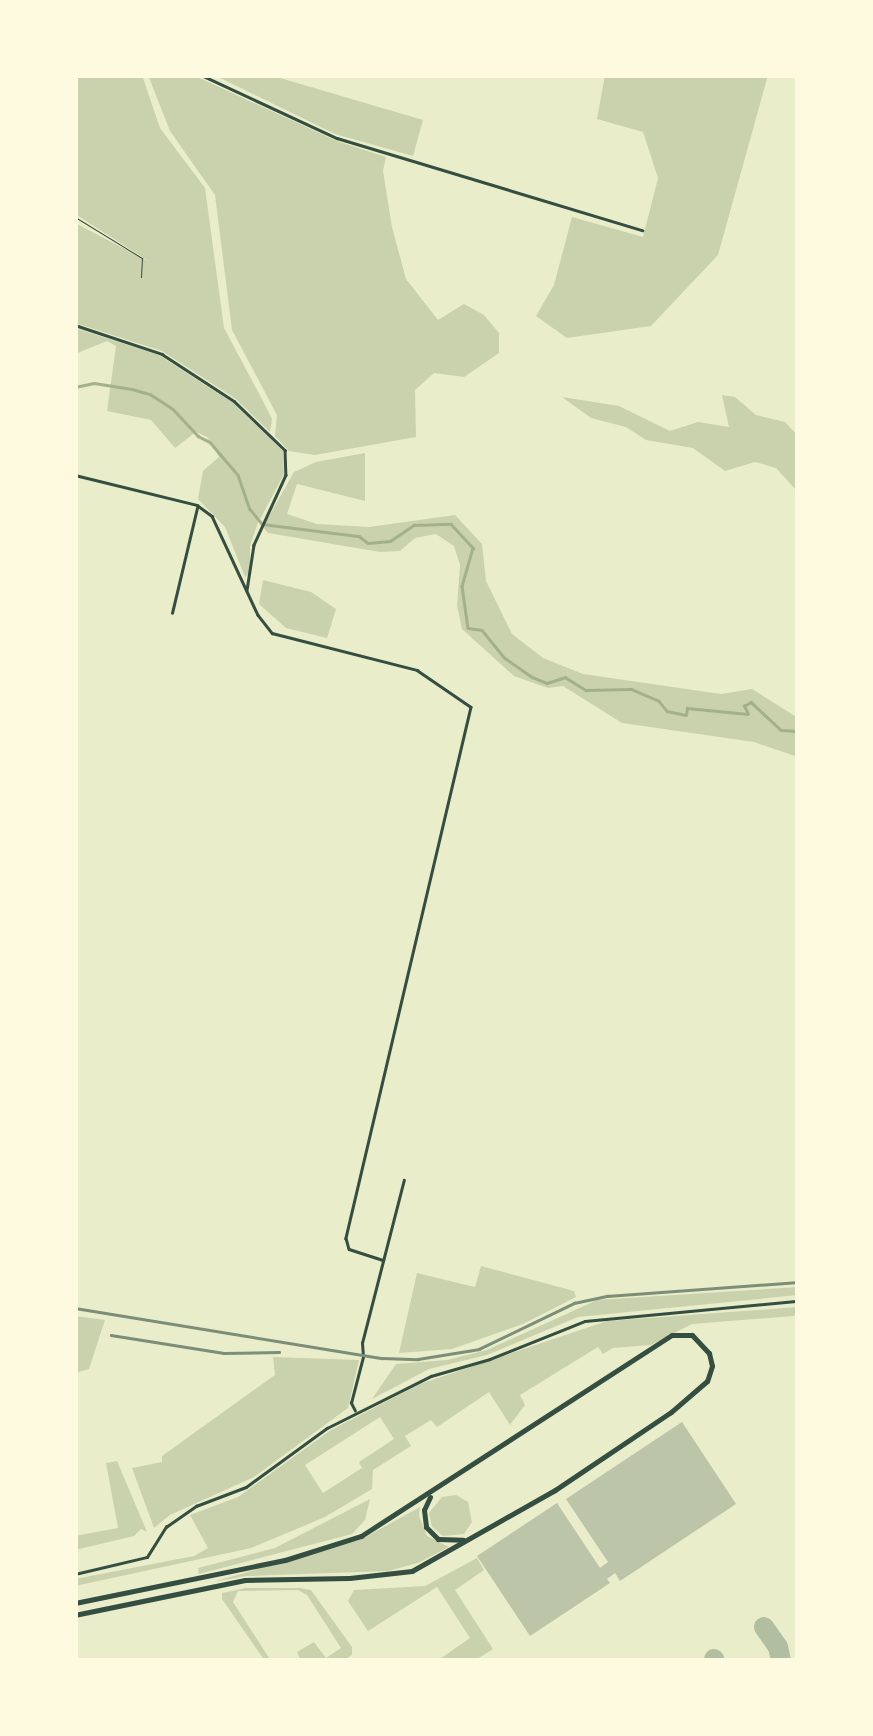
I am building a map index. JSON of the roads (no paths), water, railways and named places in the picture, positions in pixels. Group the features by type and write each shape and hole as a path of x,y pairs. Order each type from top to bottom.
{"main road":[{"path":"75,1604 328,1548 380,1527 672,1335 692,1334 705,1344 712,1368 696,1392 555,1490 412,1570 387,1576 245,1580 75,1615"},
{"path":"431,1495 424,1518 431,1534 446,1541 470,1538"}],"street":[{"path":"201,75 337,138 642,230"},
{"path":"75,326 162,354 234,400 285,450 286,474 254,545 247,590"},
{"path":"75,475 197,506 212,516 272,632 417,670 471,708 346,1238 350,1249 384,1260"},
{"path":"172,613 197,506"},
{"path":"356,1412 351,1399 404,1180"},
{"path":"75,1574 147,1557 166,1526 196,1506 246,1487 356,1412 431,1376 490,1359 585,1321 798,1301"}],"lane":[{"path":"75,216 142,258 142,276"}],"waterway":[{"path":"75,387 94,383 132,389 150,394 173,409 198,436 210,442 238,475 250,509 262,524 359,536 368,543 390,541 414,525 451,524 473,548 462,586 468,628 482,630 505,658 532,677 547,683 565,677 586,690 631,689 659,701 667,711 686,715 687,708 748,714 744,706 751,702 781,730 798,731"}],"railway":[{"path":"75,1308 382,1358 418,1359 479,1349 574,1303 607,1296 798,1282"},
{"path":"111,1335 224,1353 279,1352"}]}
